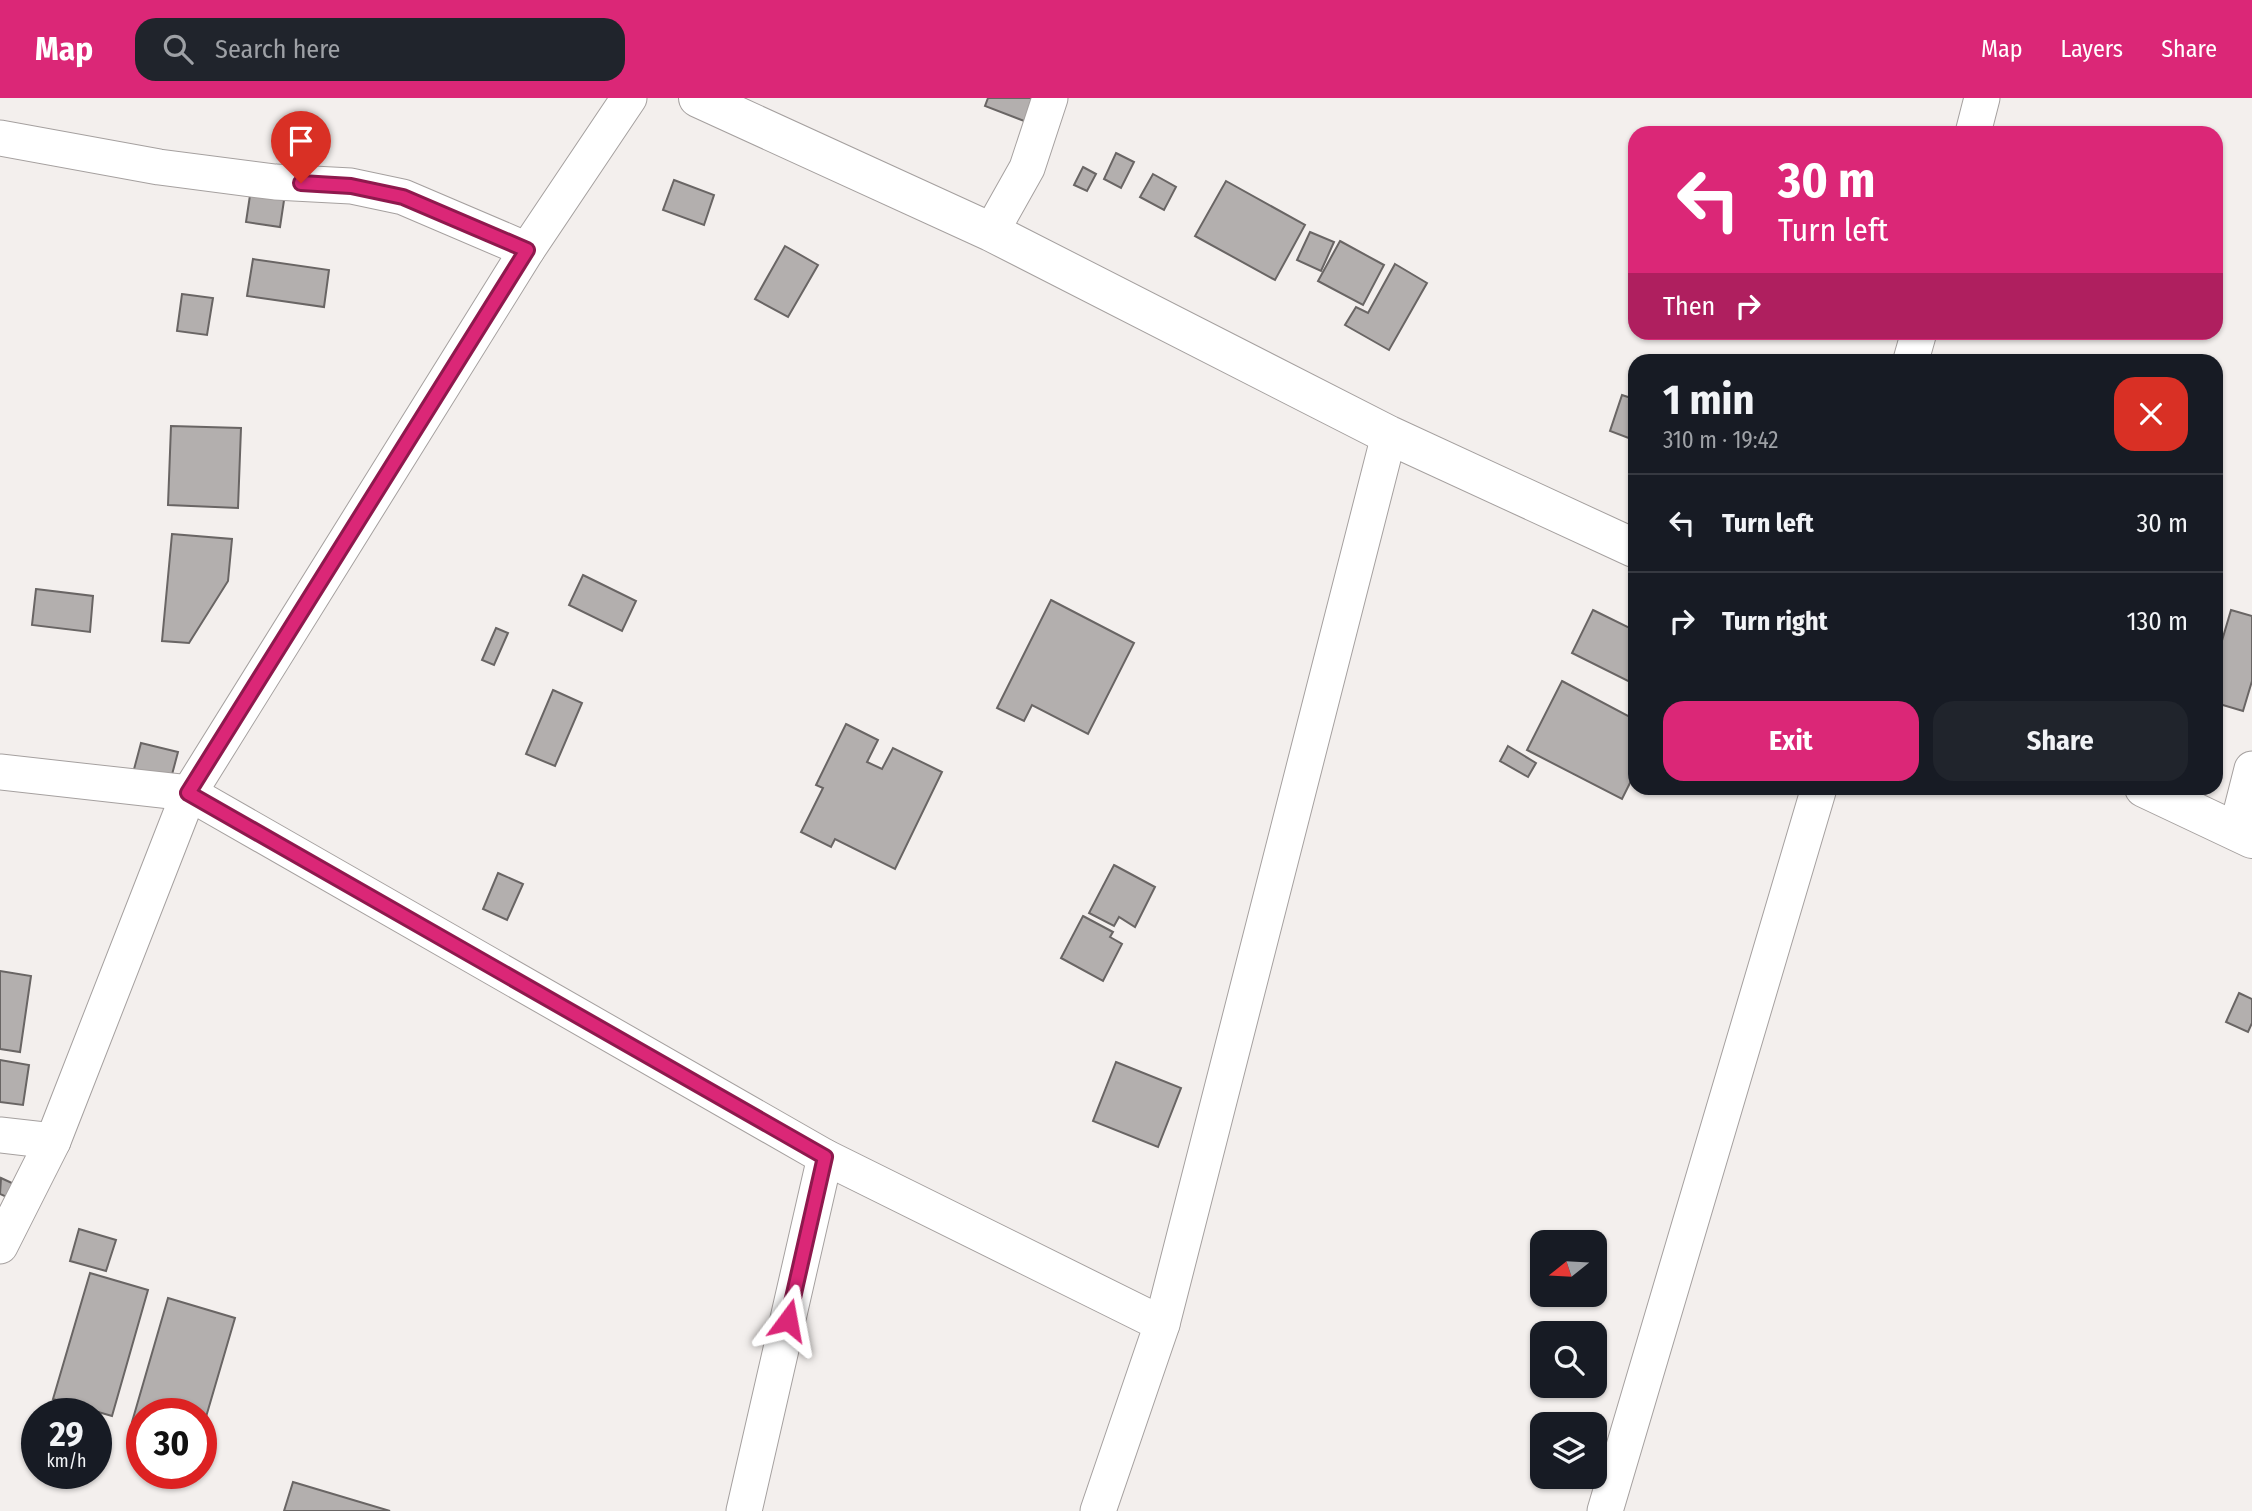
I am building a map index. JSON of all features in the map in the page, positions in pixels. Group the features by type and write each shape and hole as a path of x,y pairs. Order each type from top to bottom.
{"street":[{"path":"0,1246 53,1141 188,793 527,250 629,98"},
{"path":"698,98 990,232 1389,435 1628,545"},
{"path":"990,232 1027,168 1050,98"},
{"path":"1975,126 1982,98"},
{"path":"0,138 159,167 275,183 351,186 403,197 527,250"},
{"path":"1098,1511 1161,1324 1389,435"},
{"path":"2159,795 2244,835 2252,769"},
{"path":"0,772 188,793 825,1157 1161,1324"},
{"path":"1605,1511 1817,795"},
{"path":"0,1135 53,1141"},
{"path":"744,1511 825,1157"}],"building":[{"path":"988,98 1041,98 1032,124 985,106"},
{"path":"1116,153 1134,162 1121,188 1104,179"},
{"path":"1083,167 1096,174 1087,191 1074,185"},
{"path":"1153,174 1176,187 1164,210 1140,197"},
{"path":"674,180 714,195 704,225 663,210"},
{"path":"1226,181 1305,225 1275,280 1195,236"},
{"path":"252,182 286,187 280,227 246,222"},
{"path":"1310,232 1334,242 1321,271 1297,260"},
{"path":"1340,241 1384,265 1363,305 1318,281"},
{"path":"785,246 818,265 788,317 755,299"},
{"path":"253,259 329,270 324,307 247,296"},
{"path":"1395,264 1427,283 1389,350 1345,325 1356,307 1368,313"},
{"path":"182,294 213,298 207,335 177,331"},
{"path":"1622,395 1628,397 1628,438 1610,431"},
{"path":"171,426 241,428 238,508 168,505"},
{"path":"172,534 232,539 228,581 189,643 162,641"},
{"path":"583,575 636,601 622,631 569,605"},
{"path":"36,589 93,596 90,632 32,625"},
{"path":"1051,600 1134,643 1088,734 1032,705 1024,721 997,708"},
{"path":"1593,610 1628,627 1628,681 1572,653"},
{"path":"2231,610 2252,616 2252,681 2243,711 2223,705 2223,637"},
{"path":"496,628 508,633 494,665 482,660"},
{"path":"1562,681 1628,716 1628,787 1622,799 1527,750"},
{"path":"553,690 582,703 555,766 526,754"},
{"path":"846,724 878,740 867,762 882,769 893,748 942,772 895,869 835,839 831,847 801,832 823,788 816,785"},
{"path":"141,743 178,752 170,782 133,773"},
{"path":"1508,746 1536,763 1528,777 1500,761"},
{"path":"1114,865 1155,887 1135,927 1119,917 1114,926 1089,913"},
{"path":"498,873 523,884 507,920 483,909"},
{"path":"1083,916 1113,932 1110,937 1122,944 1103,981 1061,958"},
{"path":"0,971 31,976 20,1052 0,1049"},
{"path":"2239,993 2252,999 2252,1023 2248,1032 2226,1022"},
{"path":"0,1060 29,1065 23,1105 0,1102"},
{"path":"1116,1062 1181,1088 1158,1147 1093,1121"},
{"path":"1,1178 25,1189 20,1203 0,1194"},
{"path":"79,1229 116,1240 106,1271 70,1261"},
{"path":"90,1273 148,1290 112,1416 112,1398 53,1398"},
{"path":"168,1298 235,1318 212,1398 139,1398"},
{"path":"293,1482 390,1511 284,1511"}],"route":[{"path":"301,183 351,186 403,197 527,250 188,793 825,1157 788,1320"}]}
